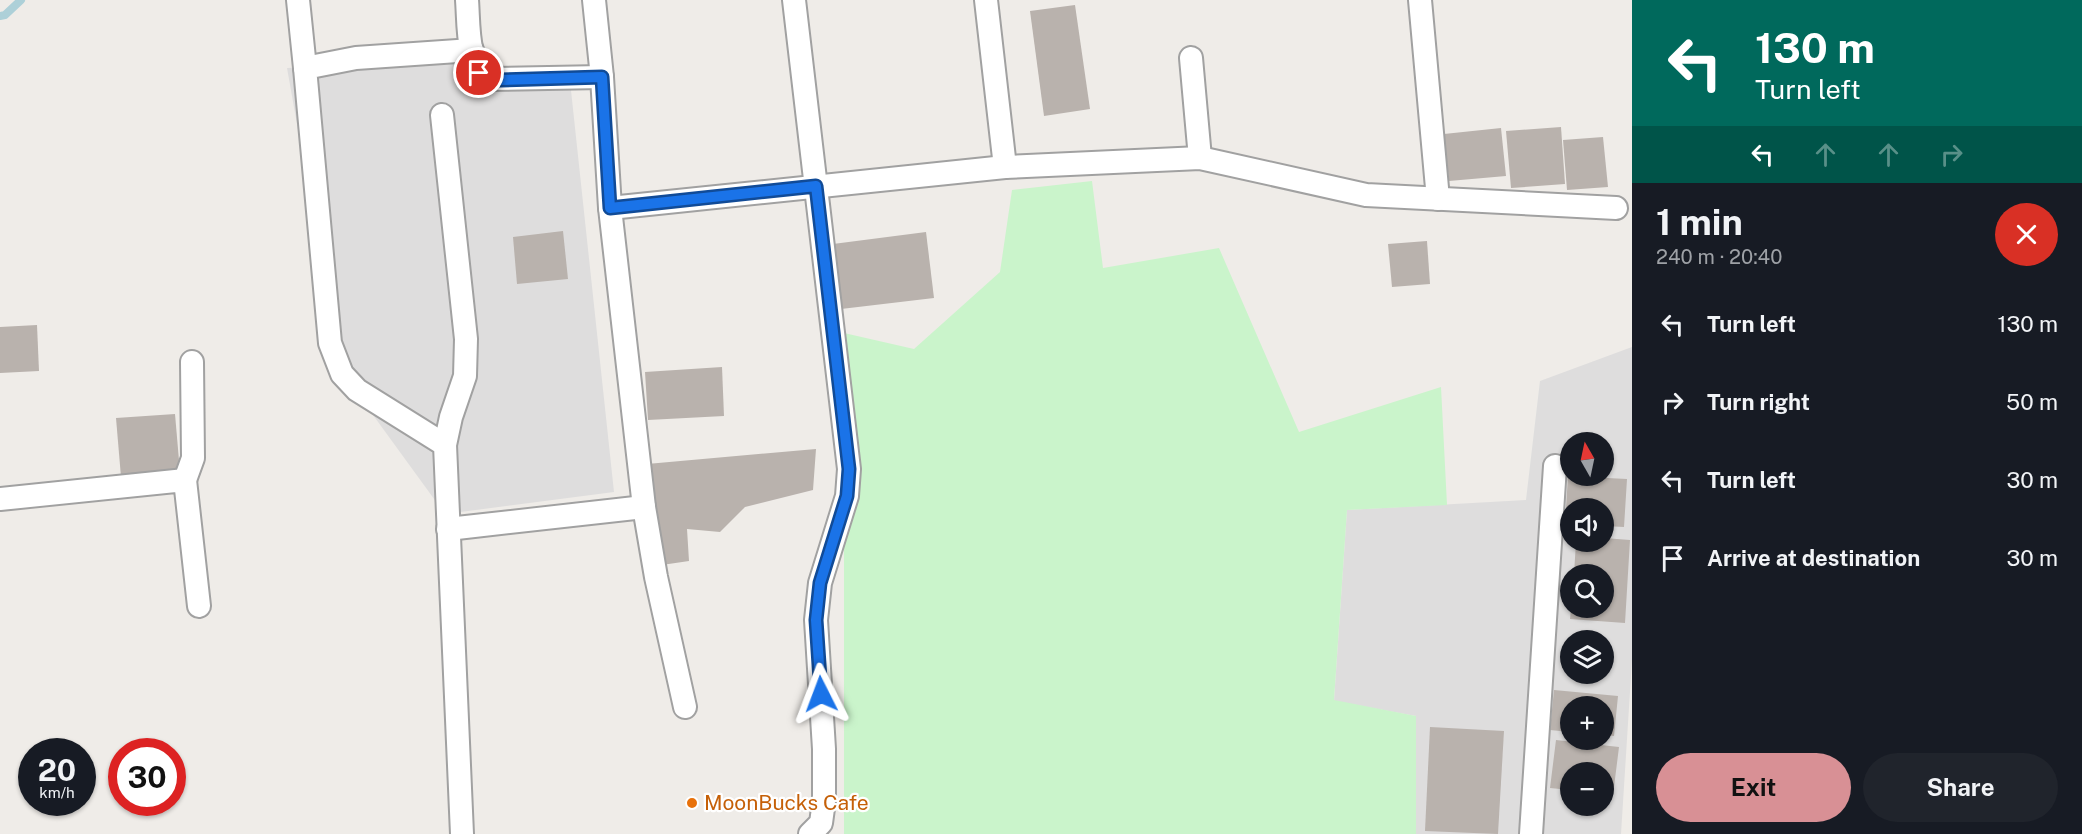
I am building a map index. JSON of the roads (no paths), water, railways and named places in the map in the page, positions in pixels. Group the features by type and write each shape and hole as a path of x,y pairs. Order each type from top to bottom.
{"street":[{"path":"298,0 330,343 342,374 357,390 445,445"},
{"path":"467,0 472,50 479,73 489,79 602,77"},
{"path":"594,0 602,77 610,208 644,507 656,577 686,707"},
{"path":"794,0 849,469 847,496 820,583 816,620 824,749 824,801 821,823 810,834"},
{"path":"986,0 1005,167"},
{"path":"1420,0 1438,199"},
{"path":"305,68 356,58 472,50"},
{"path":"1191,58 1200,158"},
{"path":"442,115 466,339 465,376 451,417 445,445 462,834"},
{"path":"610,208 1005,167 1200,158 1366,195 1616,208"},
{"path":"192,363 192,458 185,480 199,606"},
{"path":"1531,834 1555,466"},
{"path":"0,499 185,480"},
{"path":"448,529 644,507"}],"waterway":[{"path":"0,16 5,15 21,0"}],"place":[{"name":"MoonBucks Cafe","path":"692,803"}]}
